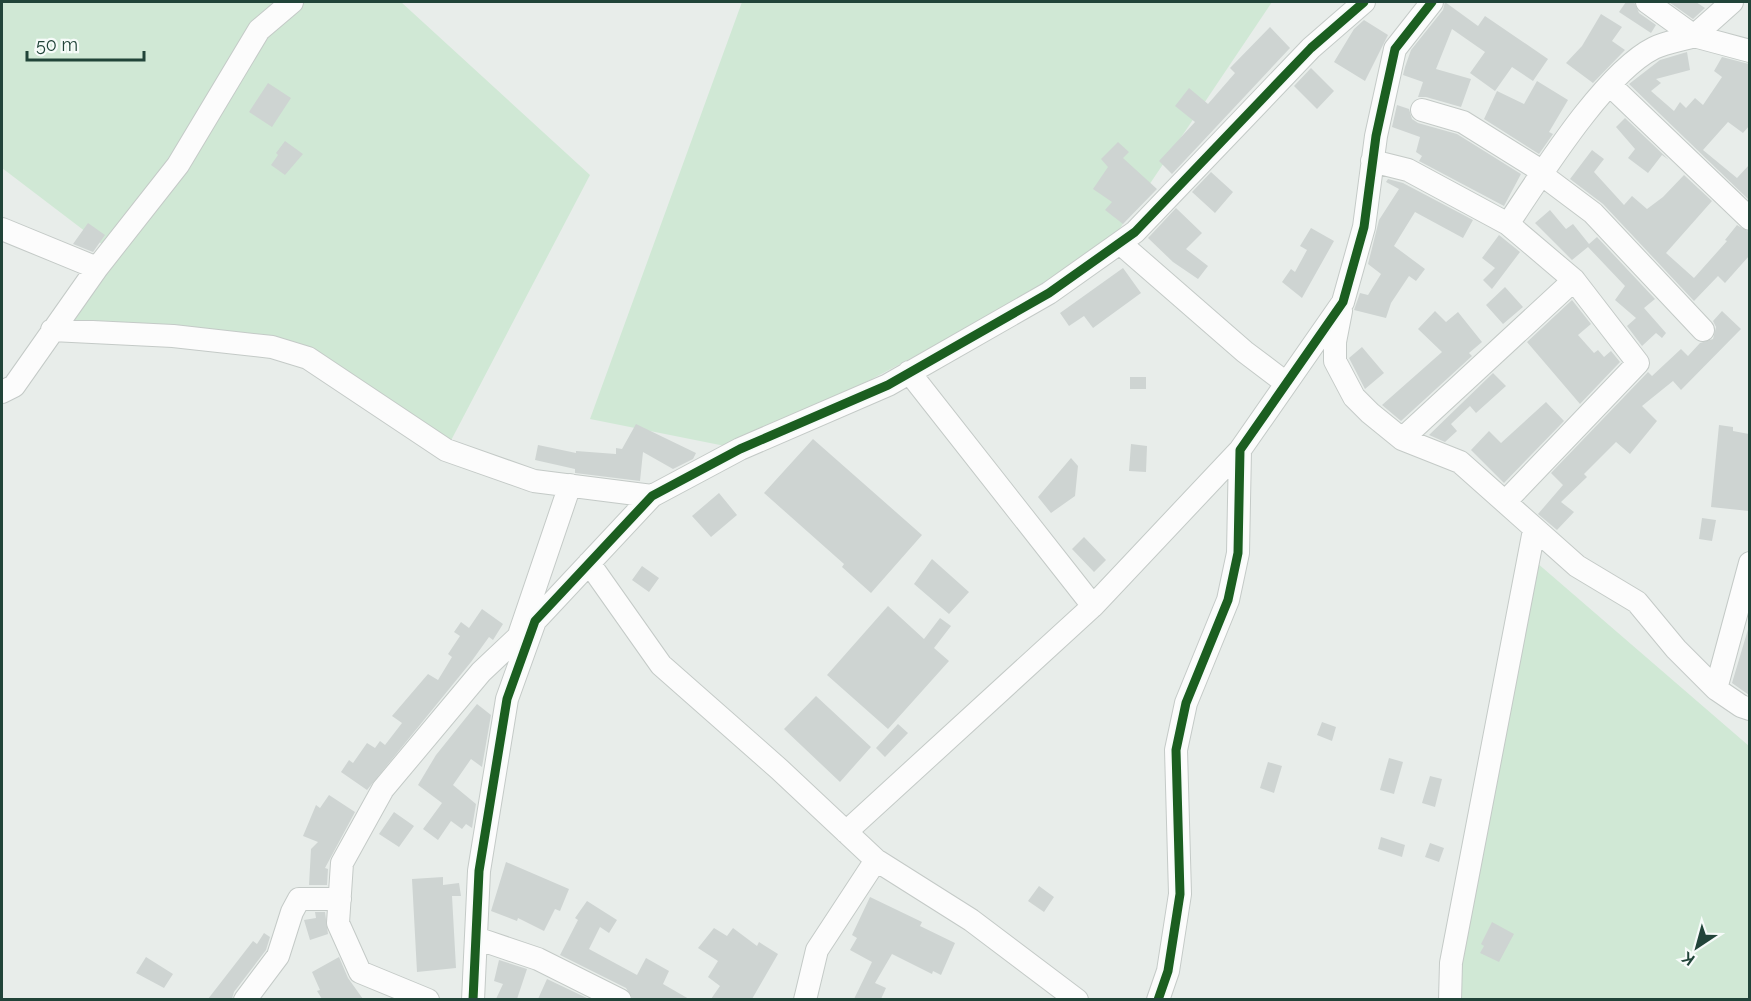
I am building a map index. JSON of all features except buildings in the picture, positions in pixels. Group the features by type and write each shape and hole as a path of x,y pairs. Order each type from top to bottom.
{"street":[{"path":"2,392 14,386 97,268 178,165 259,30 292,2"},
{"path":"428,999 360,972 338,923 342,862 383,789 481,672 527,629 652,496 740,449 888,385 1048,293 1121,244 1311,48 1364,2"},
{"path":"1432,2 1395,49 1372,161 1364,227 1343,302 1335,342 1335,361 1354,397 1402,439 1460,462 1577,566 1638,602 1676,649 1716,688 1749,709"},
{"path":"1647,2 1694,36 1749,51"},
{"path":"1508,224 1542,173 1624,69 1655,47 1694,36 1732,2"},
{"path":"1610,85 1749,219"},
{"path":"1422,110 1463,122 1542,173 1593,213 1703,330"},
{"path":"1372,161 1408,170 1508,224 1574,280 1638,363 1504,502"},
{"path":"2,229 97,268"},
{"path":"1121,244 1245,352 1286,383"},
{"path":"1402,439 1574,280"},
{"path":"846,832 1092,606 1240,450 1343,302"},
{"path":"52,330 172,336 272,347 308,358 446,450 534,481 652,496"},
{"path":"909,372 1092,606"},
{"path":"1158,999 1168,970 1180,894 1176,750 1186,703 1228,600 1236,564 1240,450"},
{"path":"472,999 479,871 507,699 570,486"},
{"path":"1450,999 1451,963 1534,530"},
{"path":"1716,688 1749,562"},
{"path":"589,563 661,665 876,860 971,920 1077,999"},
{"path":"805,999 817,950 876,860"},
{"path":"245,999 278,956 292,912 299,899 340,898"},
{"path":"476,938 538,959 620,999"}],"green space":[{"path":"2,2 292,2 264,27 305,2 401,2 590,175 446,450 272,347 67,331 111,251 2,168"},
{"path":"742,2 1272,2 1100,258 740,449 590,419"},
{"path":"1529,556 1749,746 1749,999 1449,1000"}],"cycle path":[{"path":"473,1000 479,871 507,699 535,621 652,496 740,449 888,385 1049,293 1135,232 1311,48 1364,2"},
{"path":"1158,1000 1168,971 1180,894 1176,750 1186,703 1228,600 1238,553 1240,450 1343,302 1364,227 1376,136 1395,49 1432,2"}]}
